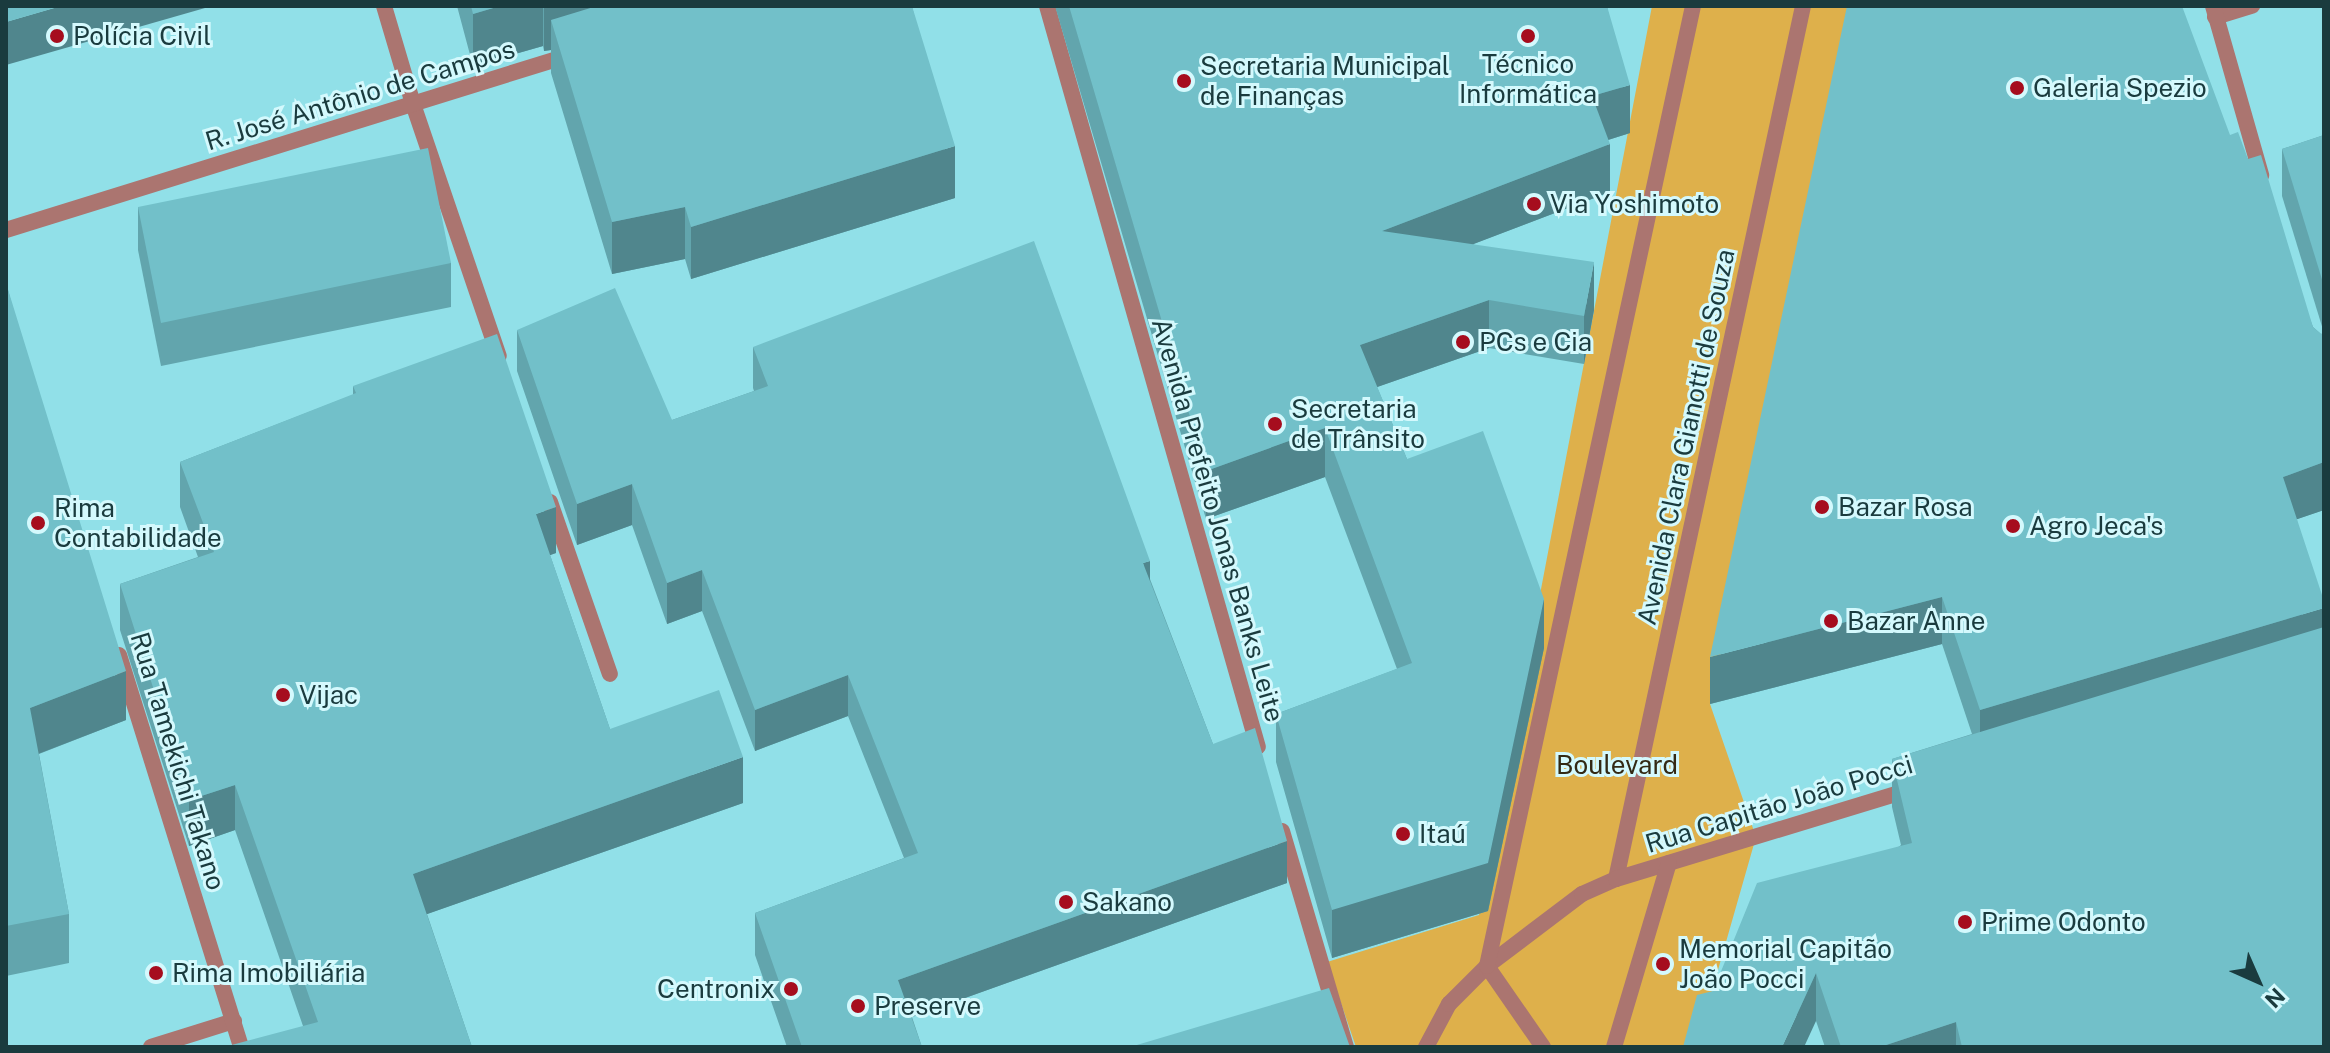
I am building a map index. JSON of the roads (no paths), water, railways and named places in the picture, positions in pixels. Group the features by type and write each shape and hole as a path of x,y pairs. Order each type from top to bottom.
{"street":[{"path":"384,6 413,104 505,372"},
{"name":"Avenida Prefeito Jonas Banks Leite","path":"1047,6 1265,771"},
{"path":"1540,1045 1487,966 1693,6"},
{"name":"Avenida Clara Gianotti de Souza","path":"1616,879 1803,6"},
{"path":"2252,6 2214,12 2266,191"},
{"name":"R. José Antônio de Campos","path":"6,230 593,48"},
{"path":"542,478 610,674"},
{"name":"Rua Tamekichi Takano","path":"112,633 241,1047"},
{"name":"Rua Capitão João Pocci","path":"1616,879 1933,783"},
{"path":"1278,817 1327,1018 1346,1047"},
{"path":"1614,1047 1669,863"},
{"path":"1426,1047 1449,1004 1487,966 1535,925 1616,879"},
{"path":"151,1047 234,1021"}],"place":[{"name":"Polícia Civil","path":"57,36"},
{"name":"Técnico Informática","path":"1528,36"},
{"name":"Secretaria Municipal de Finanças","path":"1184,81"},
{"name":"Galeria Spezio","path":"2017,88"},
{"name":"Via Yoshimoto","path":"1534,204"},
{"name":"PCs e Cia","path":"1463,342"},
{"name":"Secretaria de Trânsito","path":"1275,424"},
{"name":"Bazar Rosa","path":"1822,507"},
{"name":"Rima Contabilidade","path":"38,523"},
{"name":"Agro Jeca's","path":"2013,526"},
{"name":"Bazar Anne","path":"1831,621"},
{"name":"Vijac","path":"283,695"},
{"name":"Itaú","path":"1403,834"},
{"name":"Sakano","path":"1066,902"},
{"name":"Prime Odonto","path":"1965,922"},
{"name":"Memorial Capitão João Pocci","path":"1663,964"},
{"name":"Rima Imobiliária","path":"156,973"},
{"name":"Centronix","path":"791,989"},
{"name":"Preserve","path":"858,1006"}],"park label":[{"name":"Boulevard","path":"1617,765"}]}
